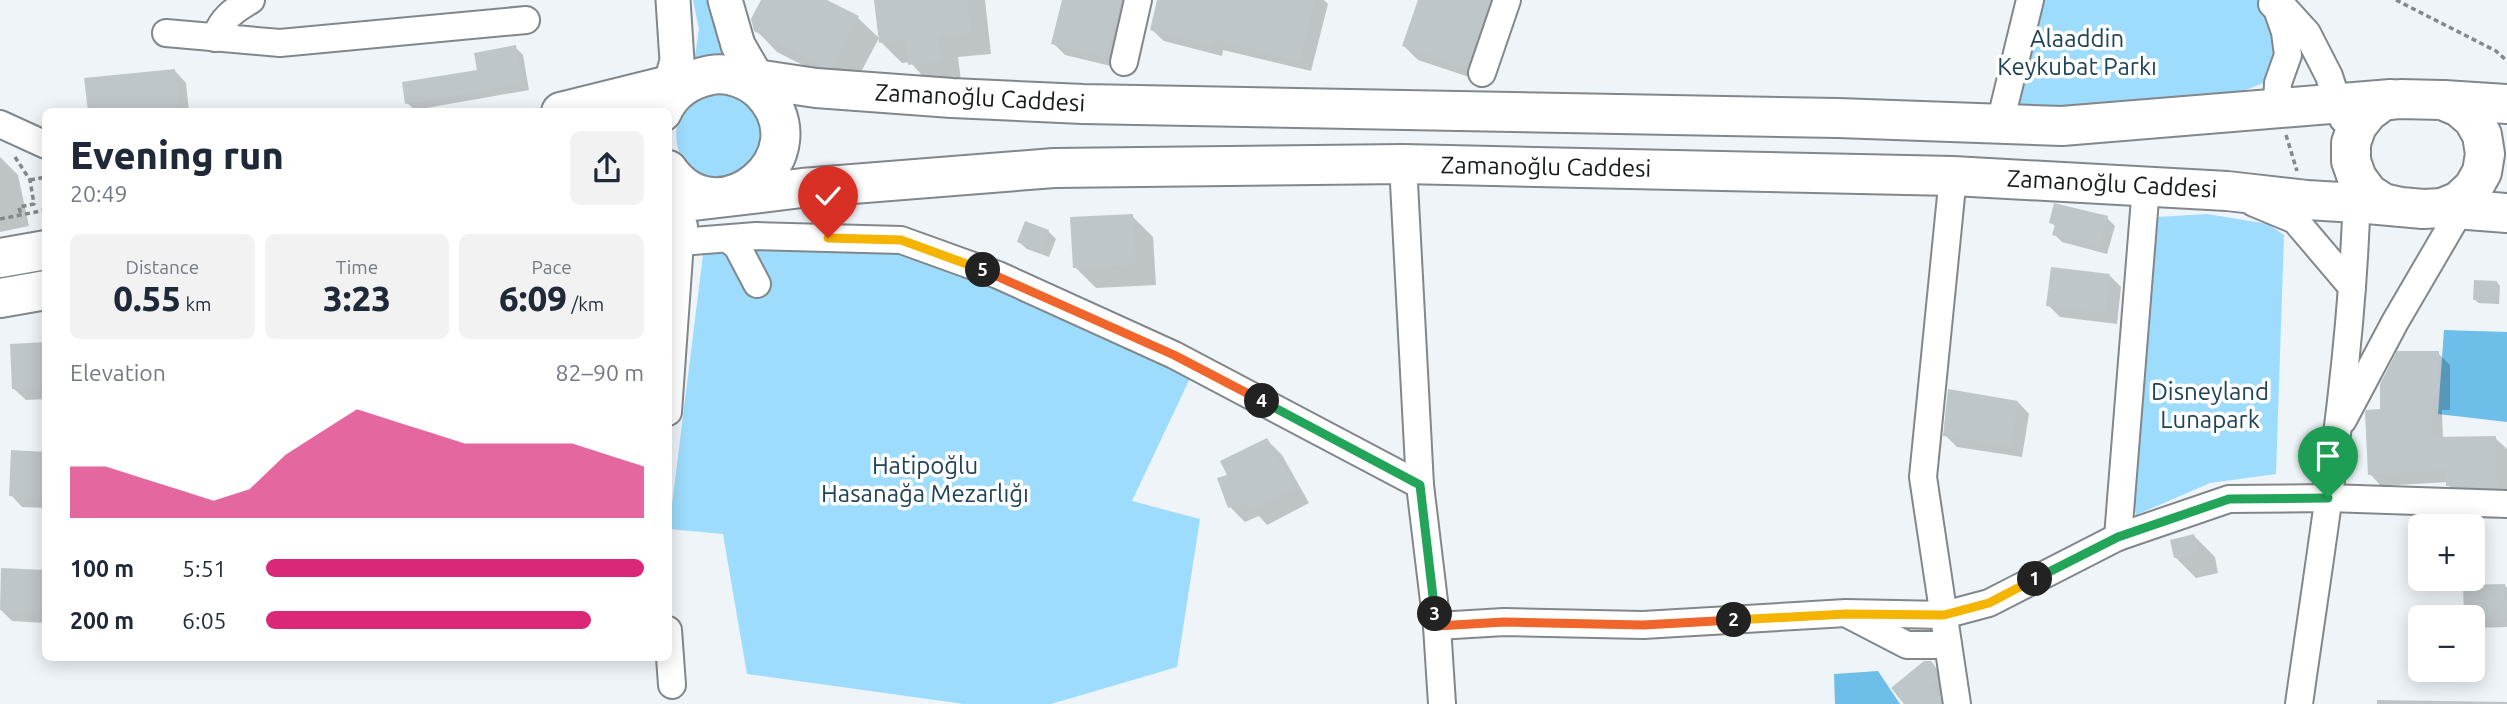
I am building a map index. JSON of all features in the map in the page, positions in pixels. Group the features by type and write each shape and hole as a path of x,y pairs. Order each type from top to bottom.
{"highway":[{"name":"Zamanoğlu Caddesi","path":"587,108 673,95 715,74 754,85 1083,104 2062,126 2400,99"},
{"path":"685,194 749,189 765,176 776,159 780,138 778,118 754,85"},
{"path":"2355,175 2357,126 2368,111 2383,102 2400,99 2507,104"},
{"path":"2440,204 2482,172 2485,154 2482,135 2473,119 2459,107 2442,100"},
{"name":"Zamanoğlu Caddesi","path":"685,194 802,188 1054,168 1403,164 1953,176 2227,191 2306,200 2355,175 2440,204 2507,213"},
{"path":"0,258 42,251"},
{"path":"0,298 42,291"}],"main road":[{"path":"673,0 677,61 673,95"},
{"path":"725,0 738,45 754,85"}],"street":[{"path":"215,37 231,12 251,0"},
{"path":"1124,62 1138,0"},
{"path":"1482,73 1507,0"},
{"path":"2000,123 2029,0"},
{"path":"2268,0 2277,9 2285,32 2288,55 2278,83 2277,110"},
{"path":"2277,0 2307,33 2329,76 2355,175 2351,287 2337,431 2299,704"},
{"path":"166,33 280,43 312,42 526,20"},
{"path":"0,124 42,143"},
{"path":"1403,164 1420,485 1437,626 1442,704"},
{"path":"1953,176 1923,477 1957,704"},
{"path":"2118,537 2146,186"},
{"path":"2227,191 2295,220 2351,287"},
{"path":"672,321 685,194"},
{"path":"2337,431 2395,322 2440,204"},
{"path":"680,242 756,236 901,240 998,275 1174,355 1420,485"},
{"path":"729,240 737,246 757,284"},
{"path":"1437,626 1504,622 1643,625 1846,614 1944,615 1989,603 2118,537 2229,499 2328,498 2507,504"},
{"path":"1846,614 1907,645 1948,645"},
{"path":"670,661 672,685"}],"path":[{"path":"2396,0 2496,51 2507,61"},
{"path":"2277,110 2306,200"},
{"path":"10,151 30,180 34,204 19,207 21,215"},
{"path":"30,180 42,178"},
{"path":"0,219 42,211"}],"green space":[{"path":"693,0 709,0 727,65 694,63 699,29"},
{"name":"Alaaddin Keykubat Parkı","path":"2035,0 2260,0 2280,55 2269,81 2240,92 2008,113"},
{"path":"719,92 739,97 750,104 760,121 763,141 760,153 745,169 727,177 709,178 694,172 683,160 677,145 677,128 683,113 697,100"},
{"name":"Disneyland Lunapark","path":"2207,214 2268,224 2284,235 2276,474 2210,483 2136,515 2132,495 2157,217"},
{"name":"Hatipoğlu Hasanağa Mezarlığı","path":"738,246 884,246 934,259 1192,374 1132,501 1200,519 1177,667 1051,704 964,704 747,674 723,534 672,529 672,505 703,255"}],"shaded area":[{"path":"2444,330 2507,332 2507,422 2438,414"},
{"path":"1878,671 1900,704 1835,704 1834,674"}],"building":[{"path":"761,0 827,0 859,16 832,67 823,67 754,31 751,19"},
{"path":"874,0 967,0 971,33 938,37 941,61 908,65 905,40 879,43"},
{"path":"1062,0 1121,0 1107,57 1051,44"},
{"path":"1157,0 1315,0 1299,61 1212,39 1211,45 1150,30"},
{"path":"1418,0 1490,0 1467,68 1402,46"},
{"path":"516,45 522,83 405,104 402,82 477,70 474,53"},
{"path":"175,69 179,108 88,108 84,78"},
{"path":"2054,203 2108,216 2100,247 2052,235 2055,225 2049,223"},
{"path":"1133,214 1136,265 1073,268 1070,217"},
{"path":"1025,221 1049,230 1041,251 1017,242"},
{"path":"2051,267 2110,274 2105,313 2046,306"},
{"path":"2474,280 2497,281 2496,301 2473,300"},
{"path":"42,342 42,388 12,389 10,344"},
{"path":"2397,351 2439,351 2439,399 2431,399 2433,437 2496,436 2497,488 2446,486 2446,470 2368,475 2365,413 2366,410 2380,409 2380,384"},
{"path":"1948,389 2018,401 2011,446 1943,436"},
{"path":"1267,438 1295,488 1250,511 1243,502 1228,508 1217,478 1227,475 1220,461"},
{"path":"11,450 42,452 42,498 9,496"},
{"path":"2194,534 2199,552 2174,558 2170,540"},
{"path":"1,568 42,570 42,612 0,610"},
{"path":"2485,584 2505,584 2507,619 2485,620 2485,605 2464,605 2463,591 2485,591"},
{"path":"1924,661 1931,661 1935,666 1938,681 1931,686 1940,697 1941,704 1904,704 1891,688"}],"route":[{"path":"828,238 901,240 998,275 1174,355 1420,485 1437,626 1504,622 1643,625 1846,614 1944,615 1989,603 2118,537 2229,499 2328,498"}]}
